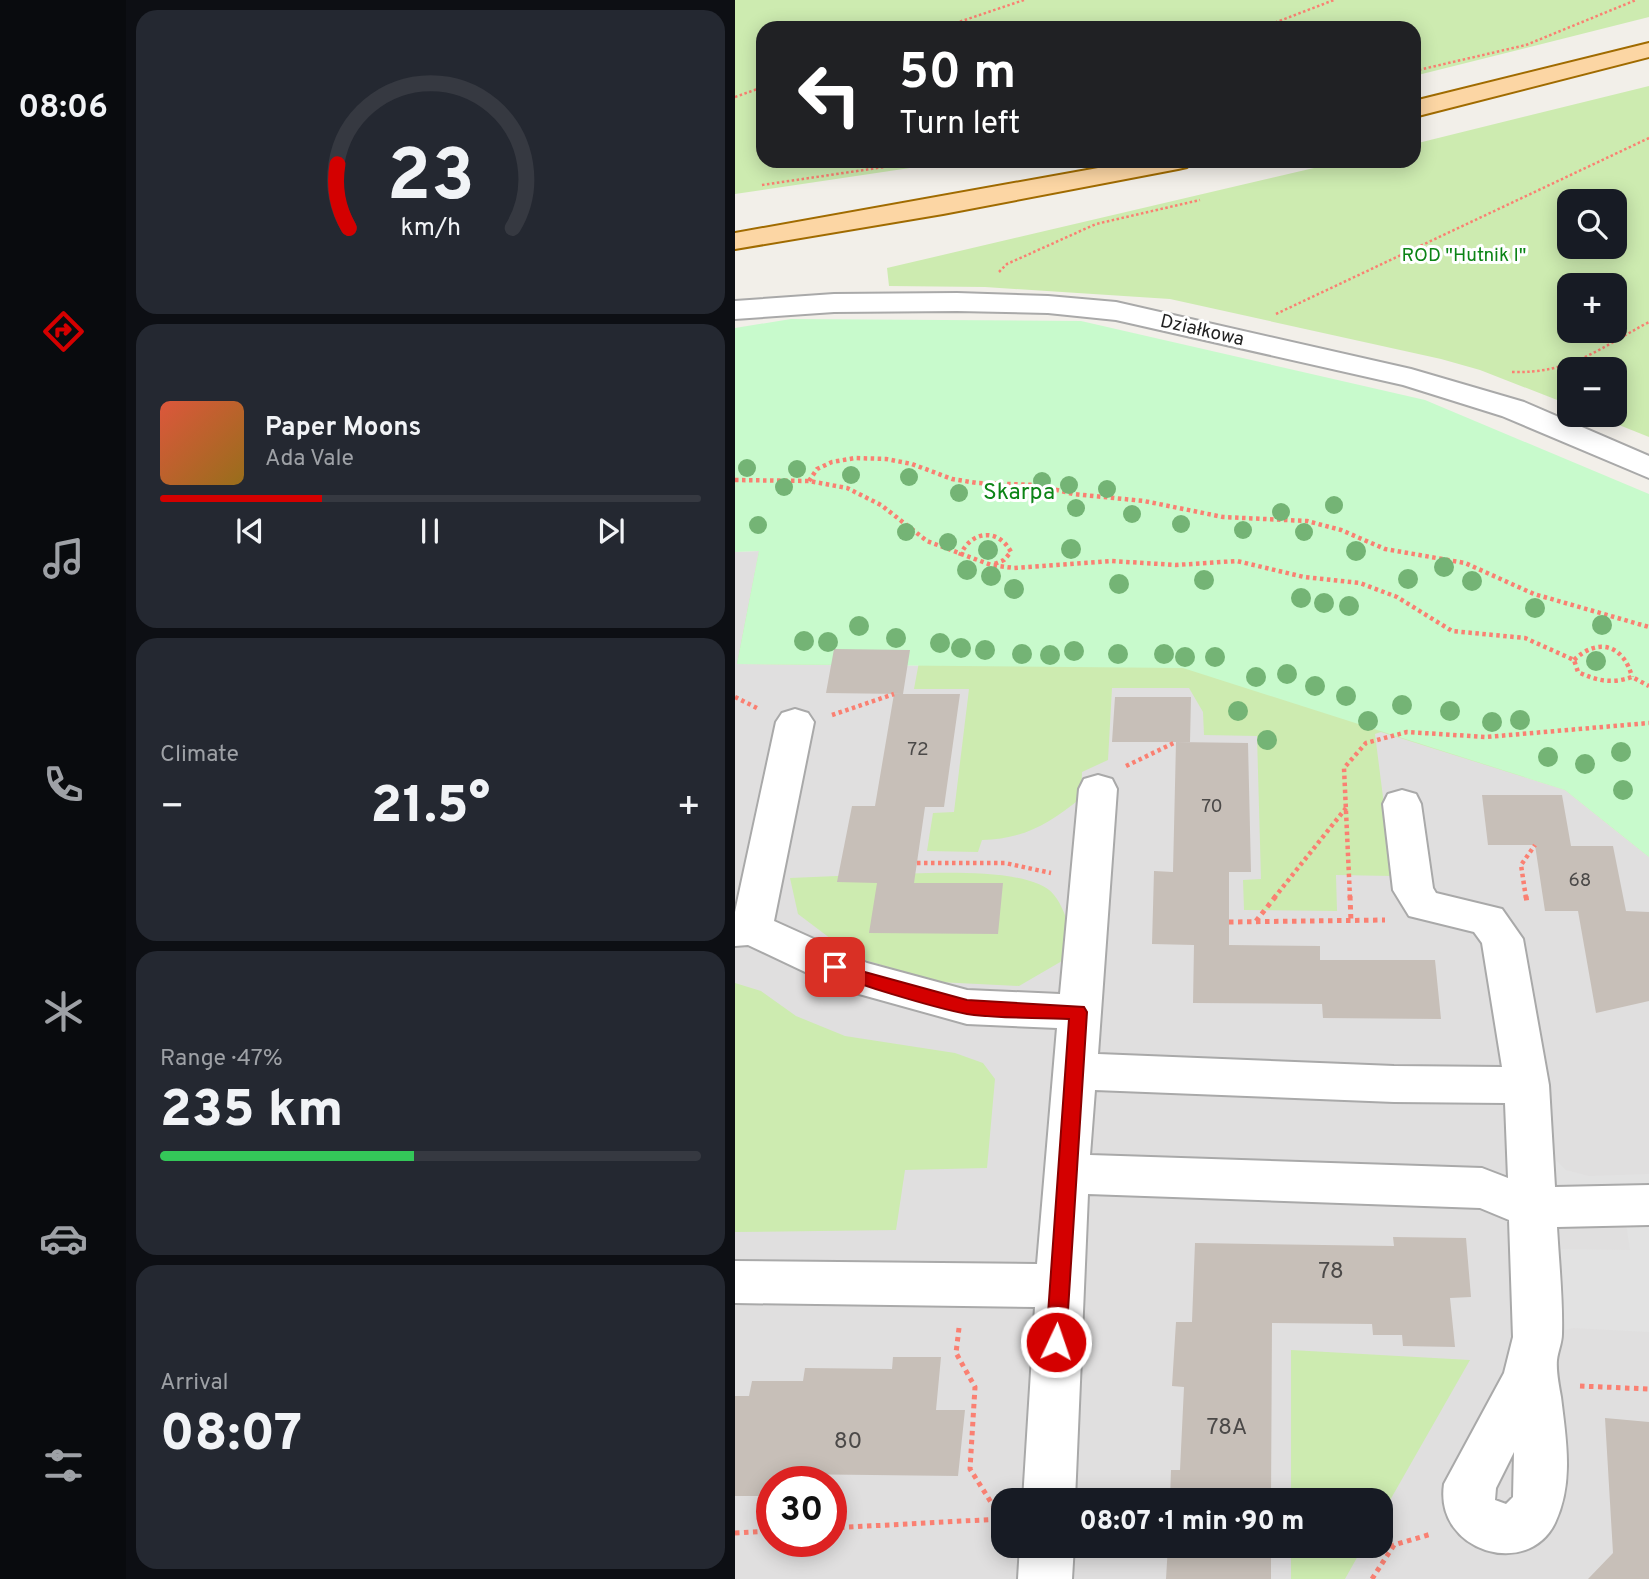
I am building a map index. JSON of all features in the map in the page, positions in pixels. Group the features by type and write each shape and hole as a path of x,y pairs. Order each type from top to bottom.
{"main road":[{"path":"1421,107 1649,50"},
{"path":"735,241 931,208 1141,168"}],"street":[{"name":"Działkowa","path":"735,310 863,302 979,302 1071,304 1116,311 1411,378 1513,409 1649,468"},
{"path":"795,722 744,930 856,977 967,1007 1078,1012"},
{"path":"1050,1488 1073,1071 1098,789"},
{"path":"1402,804 1413,890 1423,905 1487,920 1502,939 1527,1085 1538,1315 1552,1375 1538,1502 1533,1513 1513,1530 1486,1527 1477,1521 1470,1510 1467,1497 1470,1484 1552,1375"},
{"path":"1073,1071 1394,1084 1527,1085"},
{"path":"1066,1174 1482,1188 1532,1208 1649,1205"},
{"path":"735,1282 1059,1286"},
{"path":"1031,1558 1045,1579"}],"path":[{"path":"962,21 1024,0"},
{"path":"1279,21 1334,0"},
{"path":"1421,69 1525,46 1636,0"},
{"path":"735,97 756,90"},
{"path":"1272,316 1311,295 1649,138"},
{"path":"762,185 877,168"},
{"path":"979,302 979,292 1007,264 1058,240 1096,224 1200,200"},
{"path":"1465,394 1499,372 1542,373 1565,367 1649,322"},
{"path":"809,481 817,469 832,462 855,458 886,459 912,464 952,479 977,483 1037,485 1073,494 1144,502 1223,517 1307,521 1341,530 1385,549 1465,562 1534,594 1649,627"},
{"path":"735,480 809,481 864,494 927,541 960,556 991,565 1037,568 1134,560 1176,565 1223,561 1259,565 1304,577 1379,589 1452,631 1525,638 1574,660 1578,672 1594,681 1616,683 1632,677 1649,686"},
{"path":"960,556 962,546 969,539 984,534 999,536 1008,543 1011,552 1005,560 991,565"},
{"path":"1574,660 1582,650 1598,645 1619,650 1630,662 1632,677"},
{"path":"1351,922 1344,768 1366,743 1407,732 1486,737 1649,723"},
{"path":"1255,922 1346,808"},
{"path":"916,863 1005,863 1048,871 1066,887 1086,924"},
{"path":"1229,922 1373,922 1440,911"},
{"path":"960,1314 956,1353 975,1387 970,1469 991,1502"},
{"path":"1552,1375 1649,1389"},
{"path":"847,1527 991,1520"},
{"path":"1371,1579 1388,1553 1401,1542 1477,1521"},
{"path":"735,1533 756,1532"}],"shaded area":[{"path":"759,551 738,664 1183,668 1565,790 1649,857 1649,1579 735,1579 735,552"},
{"path":"1553,1157 1566,1170 1589,1176 1649,1174 1649,1190 1558,1192"},
{"path":"1625,1217 1649,1217 1649,1332 1573,1328 1565,1330 1559,1336 1555,1249 1630,1250"}],"green space":[{"path":"735,0 1649,0 1649,17 1421,74 1421,21 756,21 756,168 910,168 735,194"},
{"name":"ROD \"Hutnik I\"","path":"1649,86 1649,437 1624,427 1627,427 1627,357 1557,357 1557,400 1480,370 1441,359 1170,299 985,287 889,286 887,268 1314,168 1421,168 1421,142"},
{"name":"Skarpa","path":"791,319 1081,321 1425,400 1649,494 1649,857 1565,790 1183,668 737,664 759,551 735,552 735,328"},
{"path":"735,482 1582,734 1649,857 1565,790 1381,732 1375,734 1393,876 1336,875 1337,911 1244,910 1243,880 1261,879 1257,736 1204,735 1203,712 1189,688 1112,688 1108,760 1082,772 1081,798 1035,828 1011,837 982,840 978,852 927,851 933,813 954,812 969,689 914,689 921,651 831,665 737,664 759,551"},
{"path":"975,873 1023,879 1042,885 1057,899 1071,930 1062,961 1019,986 938,982 855,957 798,914 790,878"},
{"path":"735,983 761,991 796,1016 845,1036 955,1053 983,1063 995,1079 987,1168 905,1170 896,1230 735,1232"},
{"path":"1291,1350 1470,1360 1393,1495 1393,1488 1291,1488"},
{"path":"1291,1558 1357,1558 1345,1579 1291,1579"}],"building":[{"path":"834,649 910,650 903,694 826,693"},
{"path":"894,694 960,694 944,807 925,807 914,883 1003,883 998,934 869,933 877,883 837,882 852,806 875,806"},
{"path":"1115,697 1191,697 1190,742 1112,742"},
{"path":"1176,742 1248,743 1251,872 1229,872 1229,945 1320,946 1320,960 1435,960 1441,1019 1323,1018 1322,1004 1193,1003 1194,945 1152,944 1154,871 1173,872"},
{"path":"1482,795 1562,795 1571,846 1613,846 1626,911 1649,912 1649,1001 1596,1013 1578,911 1545,911 1535,845 1488,845"},
{"path":"1393,1237 1466,1238 1471,1297 1450,1298 1455,1347 1403,1346 1402,1335 1373,1335 1372,1324 1272,1323 1271,1488 1170,1488 1171,1470 1180,1470 1184,1387 1172,1386 1176,1322 1192,1322 1195,1243 1394,1246"},
{"path":"893,1357 941,1357 936,1410 965,1410 958,1476 847,1475 847,1466 756,1466 756,1496 735,1496 735,1396 749,1396 752,1381 803,1381 805,1368 892,1369"},
{"path":"1605,1418 1649,1422 1649,1579 1588,1579 1613,1553"},
{"path":"1167,1558 1271,1558 1271,1579 1166,1579"}],"route":[{"path":"835,967 856,977 967,1007 1078,1012 1056,1342"}]}
